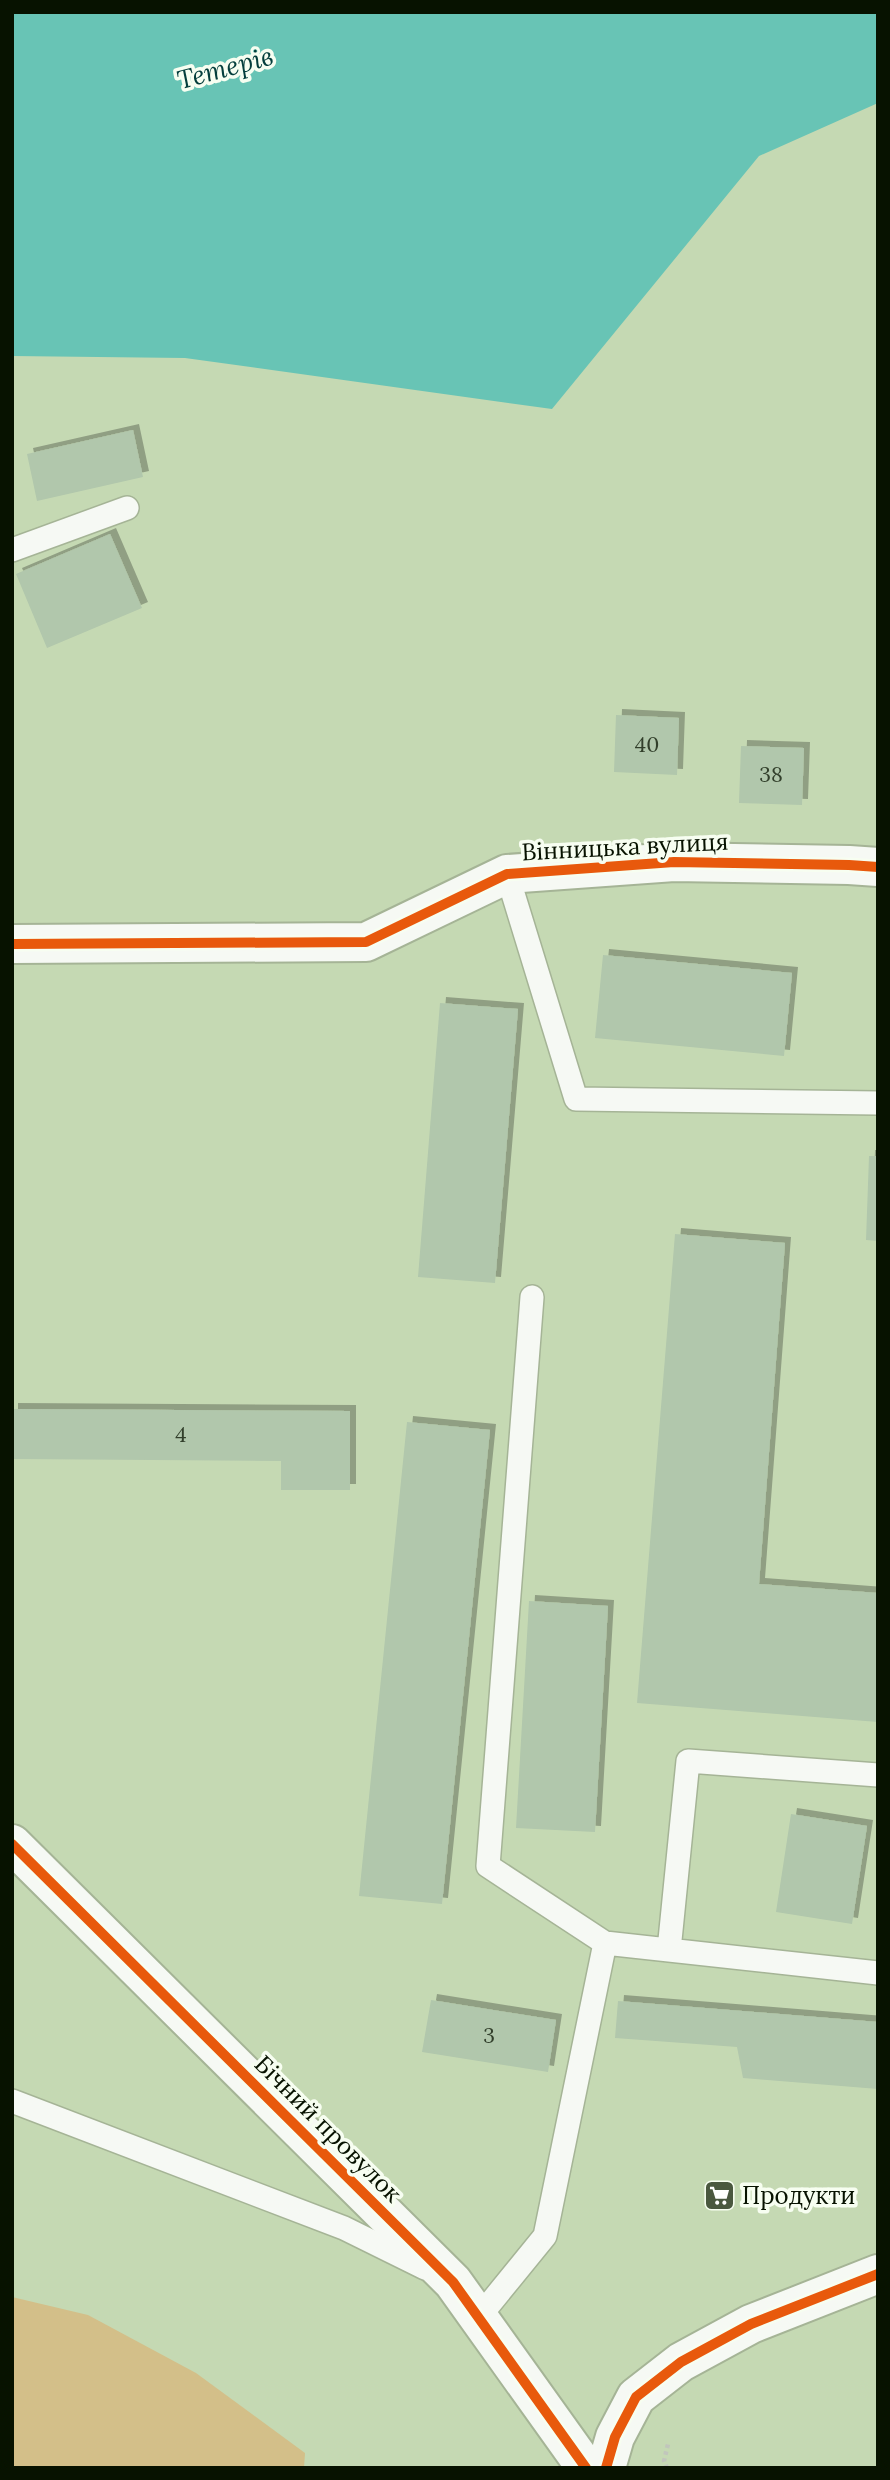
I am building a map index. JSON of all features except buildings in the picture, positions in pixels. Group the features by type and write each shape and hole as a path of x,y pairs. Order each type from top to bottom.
{"street":[{"name":"Вінницька вулиця","path":"12,944 366,942 507,874 674,862 878,867"},
{"name":"Бічний провулок","path":"12,1844 453,2282 586,2468"},
{"path":"606,2468 614,2437 636,2397 681,2362 751,2324 878,2274"}],"lane":[{"path":"12,550 127,508"},
{"path":"507,874 576,1099 878,1103"},
{"path":"532,1297 488,1866 605,1942 878,1973"},
{"path":"669,1950 688,1761 878,1775"},
{"path":"479,2317 545,2236 605,1942"},
{"path":"12,2101 344,2228 453,2282"}],"path":[{"path":"667,2468 664,2461 668,2444"}],"shaded area":[{"path":"12,2297 88,2315 196,2373 305,2453 304,2468 12,2468"}],"water":[{"name":"Тетерів","path":"12,12 878,12 878,103 759,156 552,409 185,358 12,356"}],"cycle path":[{"path":"12,944 366,942 507,874 674,862 878,867"},
{"path":"12,1844 453,2282 586,2468"},
{"path":"606,2468 615,2437 636,2397 681,2362 751,2324 878,2274"}],"place":[{"name":"Продукти","path":"719,2196"}]}
